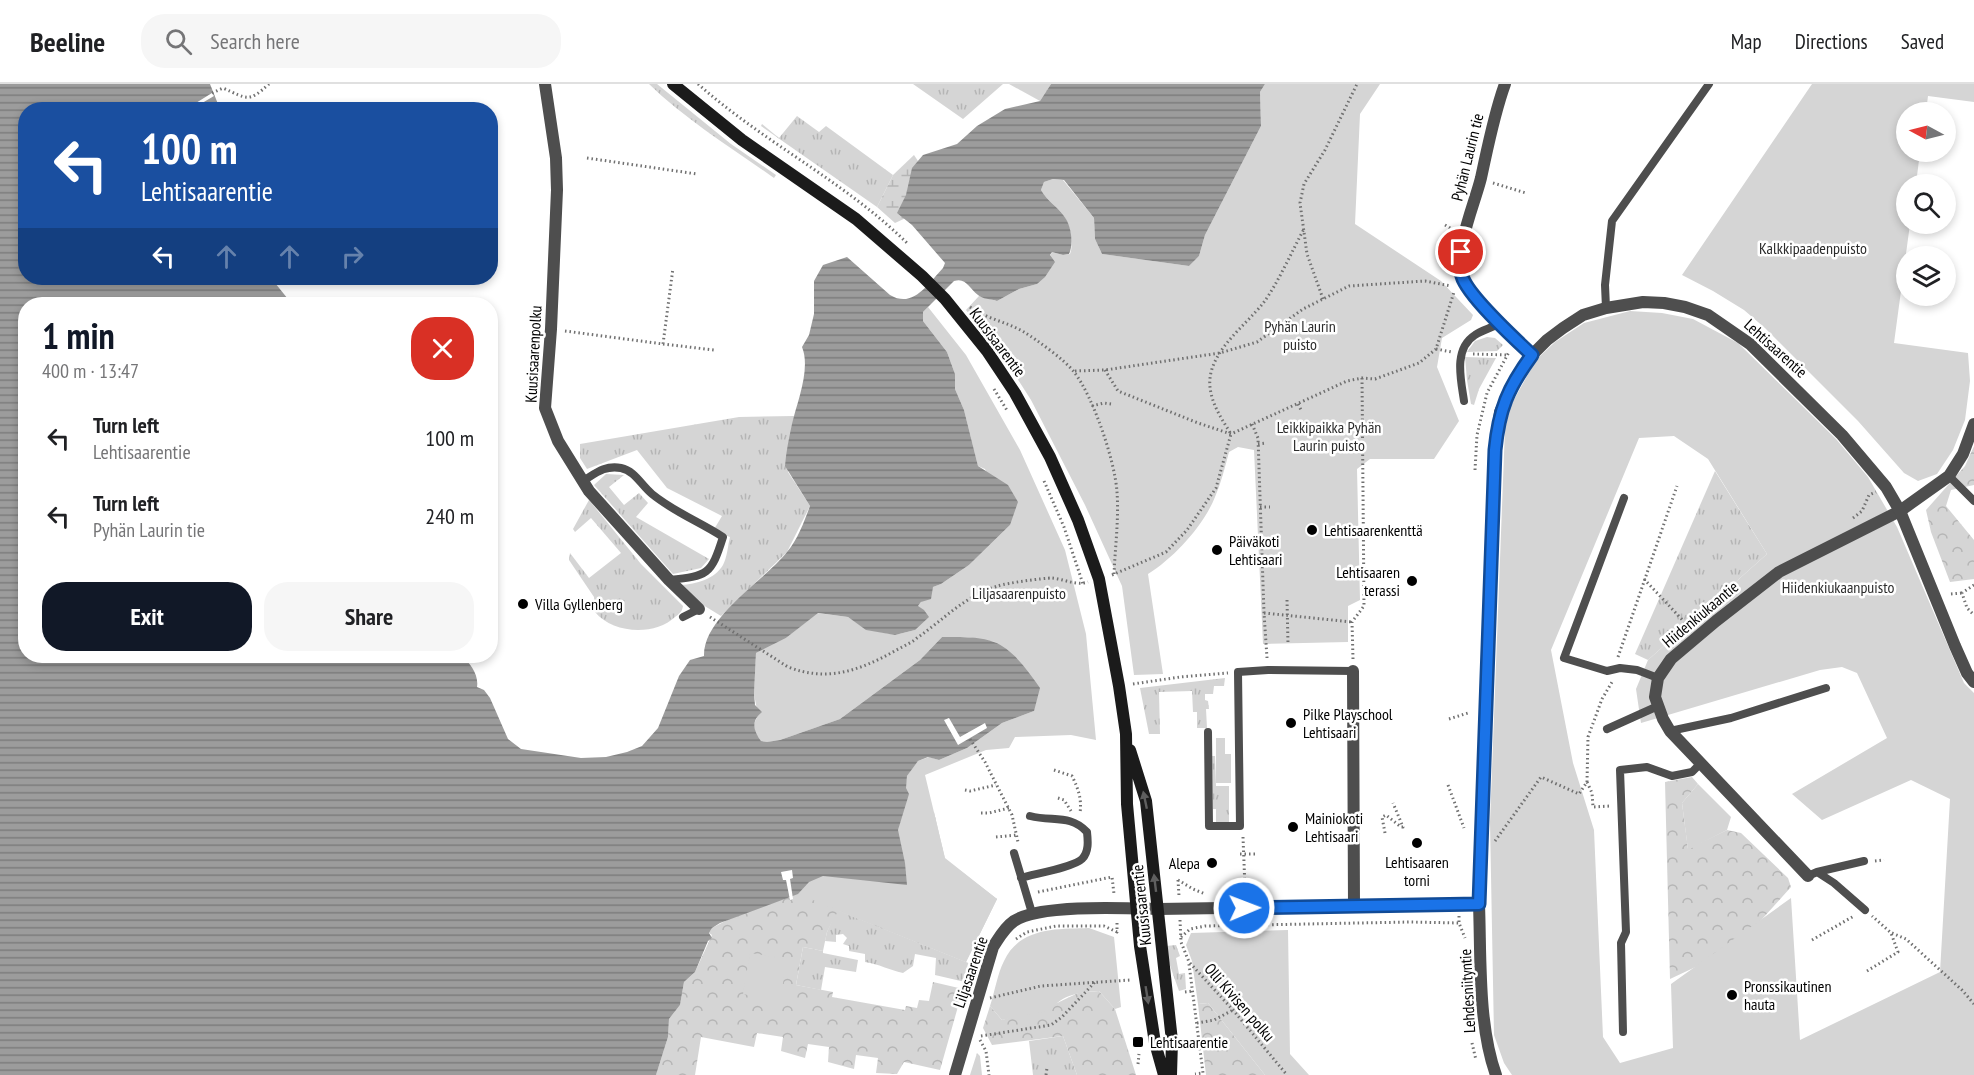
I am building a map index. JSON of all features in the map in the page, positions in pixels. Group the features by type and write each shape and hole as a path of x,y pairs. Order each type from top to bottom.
{"main road":[{"name":"Kuusisaarentie","path":"673,84 741,140 856,219 922,276 945,299 987,351 1015,393 1050,456 1074,509 1099,579 1119,686 1126,734 1127,804 1140,946 1155,1043 1164,1075"},
{"name":"Kuusisaarentie","path":"1126,734 1146,801 1172,1041 1171,1075"}],"street":[{"name":"Kuusisaarenpolku","path":"545,84 557,179 551,329 545,408 558,441 589,490 669,580 699,609"},
{"name":"Pyhän Laurin tie","path":"1505,84 1497,105 1461,252 1462,278 1477,300 1532,355"},
{"name":"Lehtisaarentie","path":"1479,904 1495,450 1500,412 1518,374 1532,355 1563,328 1583,315 1606,308 1643,302 1664,303 1708,315 1750,344 1842,435 1886,488 1900,511 1955,646 1967,673 1974,682"},
{"path":"1949,476 1963,454 1974,424"},
{"name":"Hiidenkiukaantie","path":"1658,678 1671,659 1779,572 1900,511 1949,476"},
{"path":"1353,671 1354,906"},
{"path":"1658,678 1655,697 1670,731 1700,764 1813,874"},
{"path":"1158,909 1479,904"},
{"name":"Lehdesniityntie","path":"1479,904 1484,1028 1496,1075"},
{"name":"Liljasaarentie","path":"955,1075 993,947 1003,931 1014,921 1032,913 1100,907 1158,909"}],"lane":[{"path":"1606,308 1605,285 1612,221 1709,84"},
{"path":"1464,401 1460,363 1464,347 1474,335 1500,323"},
{"path":"583,481 605,467 619,467 630,471 672,510 723,537 715,564 705,574 692,578 669,580"},
{"path":"1949,476 1974,501"},
{"path":"1624,498 1564,658 1607,671 1620,668 1637,670 1658,678"},
{"path":"683,617 699,609"},
{"path":"1208,732 1209,826 1240,826 1238,672 1353,671"},
{"path":"1670,731 1731,718 1826,688"},
{"path":"1607,729 1658,706"},
{"path":"1623,1032 1621,943 1626,933 1620,770 1647,767 1672,776 1692,772 1700,764"},
{"path":"1021,878 1071,865 1081,860 1087,850 1088,832 1074,821 1044,820 1030,816"},
{"path":"1017,852 1021,878 1032,913"},
{"path":"1813,874 1864,861"},
{"path":"1813,874 1834,883 1865,910"}],"path":[{"path":"213,93 224,87 252,98 269,84"},
{"path":"1323,299 1307,254 1300,203 1304,184 1325,150 1358,84"},
{"path":"587,158 697,174"},
{"path":"1480,179 1526,193"},
{"path":"969,306 981,314 1023,332 1050,350 1074,371 1103,434 1118,492 1114,575 1166,552 1187,530 1216,488 1231,434 1217,411 1210,392 1210,370 1220,353 1265,300 1304,229"},
{"path":"663,344 673,268"},
{"path":"1074,371 1105,370 1220,353 1257,342 1303,309 1349,286 1425,281 1456,287 1436,349 1419,363 1376,379 1362,378 1347,381 1231,434 1118,391 1105,370"},
{"path":"551,329 714,350"},
{"path":"1353,671 1352,622 1364,606 1362,378"},
{"path":"988,380 1012,418"},
{"path":"1092,406 1112,404"},
{"path":"1298,404 1301,410"},
{"path":"1252,424 1258,438 1268,670"},
{"path":"1258,444 1266,443"},
{"path":"710,617 788,667 801,672 820,674 857,670 917,639 937,621 967,601 997,586 1051,578 1083,584 1064,527 1042,477"},
{"path":"1620,668 1617,660 1677,486"},
{"path":"1845,522 1862,511 1869,495 1886,488"},
{"path":"1260,507 1270,507"},
{"path":"1644,579 1691,629 1684,635"},
{"path":"1951,594 1962,593 1974,585"},
{"path":"1962,593 1967,608 1974,615"},
{"path":"1287,600 1288,644"},
{"path":"1264,613 1352,622"},
{"path":"1119,686 1180,677 1238,672"},
{"path":"1449,719 1468,713"},
{"path":"970,739 1009,808 1017,835 1017,852"},
{"path":"1054,770 1072,776 1081,803 1079,824"},
{"path":"1490,847 1541,777 1579,794 1587,782 1592,793 1593,807 1621,806"},
{"path":"965,790 996,784"},
{"path":"1448,785 1464,828"},
{"path":"1385,833 1382,817 1386,815 1403,827 1393,803"},
{"path":"981,813 1009,808"},
{"path":"996,837 1017,835"},
{"path":"1244,837 1245,888"},
{"path":"1240,855 1257,854"},
{"path":"1812,940 1865,910 1891,933 1906,939 1962,990 1974,1004"},
{"path":"1180,937 1190,929 1205,926 1459,923"},
{"path":"1010,946 1027,932 1056,926 1104,926 1117,932"},
{"path":"1867,971 1898,952 1891,933"},
{"name":"Olli Kivisen polku","path":"1181,942 1189,962 1287,1075"},
{"path":"1189,962 1203,1073 1195,1074"},
{"path":"992,989 989,998 1041,986 1130,980"},
{"path":"978,1037 1051,1025 1062,1017 1095,982"},
{"path":"1185,992 1193,991"},
{"path":"1197,1023 1214,1020 1233,1010"},
{"path":"975,1046 981,1027"},
{"path":"978,1037 986,1051 989,1075"},
{"path":"1138,1064 1139,1054"},
{"path":"987,1058 993,1058"},
{"path":"1046,1075 1047,1068"}],"green space":[{"path":"649,84 657,84 731,144 776,175 774,178 694,122"},
{"path":"913,84 1003,84 963,119"},
{"path":"1009,84 1051,84 1040,101"},
{"name":"Pyhän Laurin puisto","path":"1265,84 1380,84 1360,114 1355,224 1441,281 1473,315 1471,320 1442,338 1437,367 1459,421 1434,459 1370,459 1357,469 1360,600 1348,606 1348,642 1263,644 1254,450 1238,447 1229,452 1217,492 1204,519 1178,550 1148,574 1163,674 1134,675 1122,586 1085,505 1031,400 1006,361 966,310 979,296 997,301 1019,289 1037,284 1052,252 1070,254 1070,229 1066,220 1041,190 1044,182 1053,179 1063,180 1094,218 1095,239 1102,254 1189,266 1199,256 1205,235 1261,126 1260,92"},
{"name":"Kalkkipaadenpuisto","path":"1812,84 1974,84 1974,102 1928,96 1927,102 1896,102 1896,162 1919,162 1917,174 1896,174 1896,234 1909,234 1907,246 1896,246 1896,306 1899,306 1894,343 1968,353 1970,381 1965,420 1953,450 1937,474 1918,481 1904,473 1858,421 1765,328 1744,310 1682,275"},
{"path":"797,116 819,132 826,126 893,175 877,207 761,126 762,124 779,138"},
{"path":"914,155 918,161 908,217 895,223 877,207 893,175"},
{"name":"Liljasaarenpuisto","path":"928,307 966,355 1020,450 1065,550 1086,634 1096,740 1071,735 1015,737 1009,748 986,750 925,775 945,858 997,899 966,962 798,894 809,882 823,876 907,885 898,830 907,776 913,767 918,761 929,757 939,760 967,748 1002,723 1034,711 995,642 967,637 942,637 920,660 840,719 780,740 761,741 755,733 754,724 758,715 754,694 756,653 786,638 817,613 848,617 866,629 895,635 915,630 918,606 933,587 969,565 1010,525 985,469 978,466 964,410 955,389 955,374 947,352 923,321 923,312"},
{"name":"Hiidenkiukaanpuisto","path":"1630,311 1662,313 1693,319 1738,343 1836,439 1868,477 1897,527 1964,683 1974,693 1974,1075 1512,1075 1504,1063 1494,1035 1490,822 1505,428 1511,405 1536,360 1555,342 1584,323","holes":["1674,436 1708,459 1767,554 1648,660 1636,689 1641,723 1820,670 1842,667 1857,673 1887,738 1792,794 1822,820 1911,780 1950,799 1940,972 1800,1040 1791,898 1671,984 1673,1048 1620,1063 1603,1037 1594,830 1573,763 1551,650 1639,438"]},
{"path":"1487,337 1495,338 1503,345 1497,351 1467,352 1475,341"},
{"path":"1465,357 1496,358 1479,389 1474,405 1471,404"},
{"path":"794,416 788,472 810,506 787,552 721,616 703,605 681,585 705,580 720,570 723,565 730,537 713,531 722,516 667,488 637,450 587,469 580,458 580,444 739,417"},
{"path":"1974,446 1974,485 1951,490 1946,506 1974,540 1974,579 1950,582 1931,532 1926,510 1965,466"},
{"path":"1715,471 1767,554 1648,660 1635,654"},
{"path":"606,474 624,475 609,487 624,505 639,493 648,503 636,517 709,559 701,568 673,574 594,485"},
{"path":"589,500 641,564 683,606 682,610 667,623 646,630 634,630 612,625 595,612 594,597 569,560 570,553 589,578 621,553 591,518 575,532 573,529"},
{"path":"1225,678 1224,686 1214,686 1213,694 1205,694 1209,709 1206,709 1207,728 1197,728 1197,712 1193,712 1192,691 1159,692 1160,734 1149,734 1140,688"},
{"path":"1216,738 1225,738 1225,754 1231,754 1231,783 1216,783"},
{"path":"1212,756 1215,756 1216,786 1229,786 1229,823 1216,823 1216,809 1213,809"},
{"path":"1692,777 1698,784 1682,803 1688,849 1727,830 1741,833 1788,878 1791,887 1736,948 1670,979 1665,782"},
{"path":"1698,784 1731,817 1727,830 1688,850 1682,803"},
{"path":"934,812 945,859 997,899 966,962 838,911 827,932 823,951 803,947 796,985 833,992 832,997 905,1010 906,1006 917,1008 919,1000 929,1001 933,982 963,989 940,1070 904,1062 897,1074 876,1073 878,1058 856,1055 854,1069 828,1062 829,1047 808,1044 805,1058 781,1051 783,1037 757,1033 754,1047 701,1037 695,1075 656,1075 668,1037 669,1019 680,1005 684,982 695,972 712,935 709,933 712,928"},
{"path":"837,910 971,964 965,982 935,975 936,958 915,954 913,966 903,973 865,962 865,954 849,951 849,946 843,944 847,938 843,934 836,935 836,942 825,941"},
{"path":"1089,928 1114,937 1121,1007 1115,1009 1099,991 1086,992 1060,1000 1052,1010 1002,1020 990,1006 1002,966 1011,950 1029,936 1040,932"},
{"path":"1288,930 1290,1054 1309,1075 1265,1075 1208,1003 1198,1004 1192,961 1186,945 1191,933"},
{"path":"1176,945 1180,956 1176,958 1179,974 1185,973 1186,989 1179,991 1168,960 1166,946"},
{"path":"803,947 858,960 856,972 825,967 821,990 796,985"},
{"path":"750,953 787,959 780,1001 743,994"},
{"path":"1099,991 1115,1009 1136,1075 1077,1075 1063,1036 992,1045 983,1028 990,1006 1002,1020 1055,1004 1078,993"},
{"path":"1208,1003 1265,1075 1206,1075 1198,1004"},
{"path":"1063,1036 1077,1075 1033,1075 1029,1041"},
{"path":"977,1053 980,1056 982,1075 970,1075"}],"shaded area":[{"path":"0,84 210,84 217,102 18,102 18,285 277,285 286,297 18,297 18,663 469,663 477,678 477,687 484,690 490,698 508,739 521,749 581,758 606,757 642,746 658,728 679,676 690,660 704,656 706,642 713,627 736,600 777,563 794,542 810,506 785,466 804,375 802,347 809,335 814,314 814,281 823,265 847,257 890,295 898,299 906,299 920,293 943,268 945,263 912,225 897,213 906,195 912,168 923,155 957,144 977,126 1005,109 1040,101 1051,84 1265,84 1260,92 1261,126 1205,235 1199,256 1189,266 1102,254 1095,239 1094,218 1064,180 1053,179 1044,182 1041,190 1061,212 1068,224 1071,234 1069,254 1052,252 1050,255 1055,262 1045,277 1037,284 1019,289 997,301 980,296 962,281 954,281 923,312 923,321 947,352 955,374 955,389 964,410 978,466 1008,485 1018,502 1010,525 969,565 933,587 931,599 921,602 918,606 929,617 915,630 895,635 866,630 848,617 818,613 786,638 756,653 755,705 762,712 756,719 755,729 761,741 767,742 780,740 840,719 920,660 942,637 968,637 1001,645 1020,662 1040,688 1034,711 1002,723 967,748 939,760 928,757 918,761 907,776 906,788 909,794 898,830 907,885 823,876 809,882 798,894 712,928 709,933 712,938 708,941 695,972 684,982 680,1005 669,1019 668,1037 656,1075 0,1075"}],"pier":[{"path":"212,93 214,96 204,102 197,102"},
{"path":"949,718 960,737 985,723 987,728 958,745 944,720"},
{"path":"792,870 793,878 790,879 793,899 790,900 786,880 783,880 781,872"}],"place":[{"name":"Lehtisaarenkenttä","path":"1312,530"},
{"name":"Päiväkoti Lehtisaari","path":"1217,550"},
{"name":"Lehtisaaren terassi","path":"1412,581"},
{"name":"Villa Gyllenberg","path":"523,604"},
{"name":"Pilke Playschool Lehtisaari","path":"1291,723"},
{"name":"Mainiokoti Lehtisaari","path":"1293,827"},
{"name":"Lehtisaaren torni","path":"1417,843"},
{"name":"Alepa","path":"1212,863"},
{"name":"Pronssikautinen hauta","path":"1732,995"},
{"name":"Lehtisaarentie","path":"1138,1042"}],"route":[{"path":"1244,908 1479,904 1496,435 1500,412 1507,394 1532,355 1477,300 1467,286 1462,278 1461,252"}],"park label":[{"name":"Leikkipaikka Pyhän Laurin puisto","path":"1329,436"}]}
